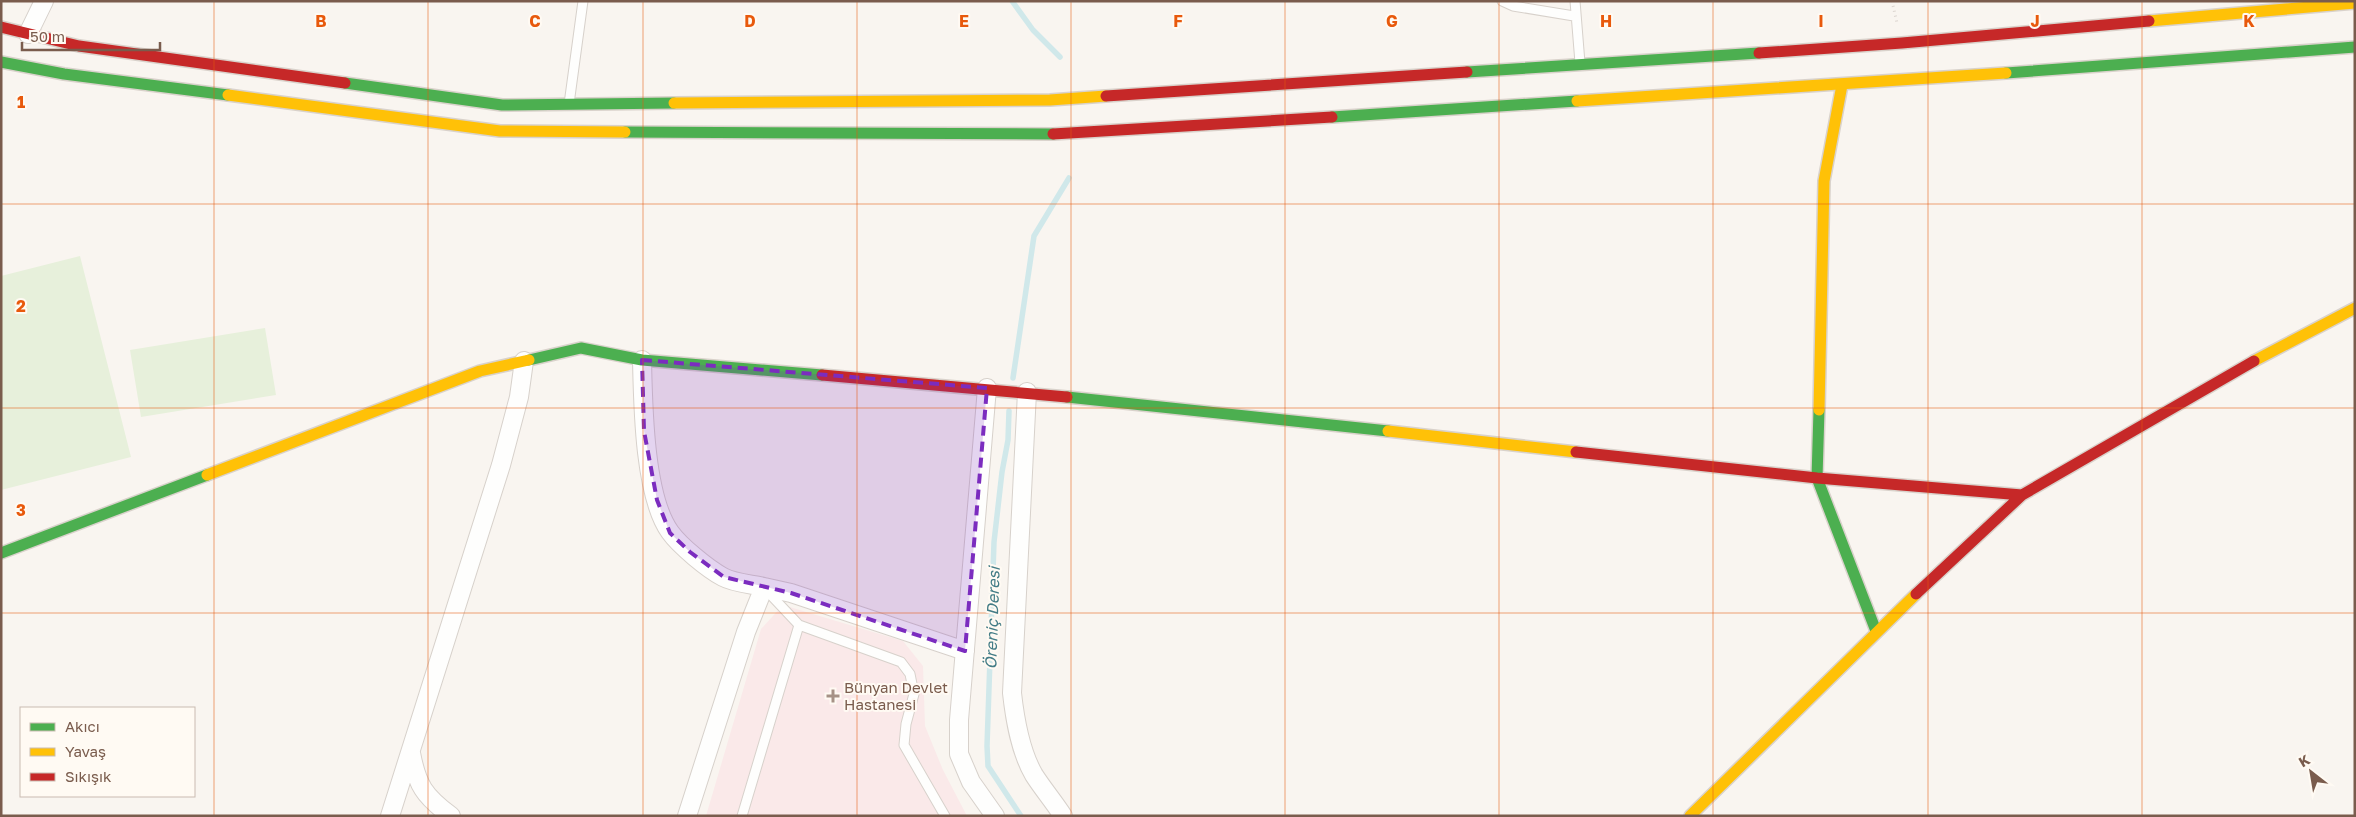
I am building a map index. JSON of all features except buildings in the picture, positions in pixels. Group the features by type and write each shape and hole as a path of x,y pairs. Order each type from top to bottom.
{"main road":[{"path":"1,27 79,46 502,105 1050,100 1902,43 2355,3"},
{"path":"1,62 64,74 510,132 1053,134 1842,85 2355,47"},
{"path":"1842,85 1824,181 1816,478 1876,631"},
{"path":"1690,816 1876,631 2022,496 2217,381 2355,308"},
{"path":"1,553 480,371 581,348 642,360 987,388 1816,478 2022,496"}],"street":[{"path":"28,34 44,1"},
{"path":"642,360 644,431 657,500 670,533 690,552 724,577 791,593 965,650"},
{"path":"390,816 501,465 519,397 524,361"},
{"path":"987,388 959,720 959,754 971,782 995,816"},
{"path":"1027,392 1012,693 1017,728 1028,760 1034,774 1063,816"},
{"path":"687,816 746,632 764,587"},
{"path":"410,750 416,778 436,805 451,816"}],"lane":[{"path":"569,104 583,1"},
{"path":"1502,1 1513,6 1574,16"},
{"path":"1575,1 1574,16 1580,64"},
{"path":"764,587 799,625 901,662 910,674 914,694 906,724 904,745 945,816"},
{"path":"742,816 799,625"}],"highlighted area":[{"path":"642,360 987,388 965,651 791,593 724,577 690,552 670,533 657,500 644,431"}],"shaded area":[{"name":"Bünyan Devlet Hastanesi","path":"783,605 903,641 923,666 925,726 943,770 967,816 706,816 761,629"}],"green space":[{"path":"80,256 131,457 1,490 1,276"},
{"path":"265,328 276,395 141,417 130,350"}],"waterway":[{"name":"Öreniç Deresi","path":"1012,1 1033,30 1060,57"},
{"name":"Öreniç Deresi","path":"1013,378 1034,236 1069,178"},
{"name":"Öreniç Deresi","path":"1009,411 1008,440 1002,472 994,542 987,746 988,766 1021,816"}],"traffic: fast":[{"path":"2006,73 2355,47"},
{"path":"1467,72 1759,53"},
{"path":"1,62 64,74 228,95"},
{"path":"345,83 502,105 674,103"},
{"path":"1332,117 1577,101"},
{"path":"625,132 1053,134"},
{"path":"529,360 581,348 642,360 822,375"},
{"path":"1067,397 1388,431"},
{"path":"1819,410 1817,478 1876,631"},
{"path":"1,553 207,475"}],"traffic: slow":[{"path":"2149,21 2355,3"},
{"path":"1577,101 2006,73"},
{"path":"1819,410 1824,181 1842,85"},
{"path":"228,95 500,131 625,132"},
{"path":"674,103 1050,100 1106,96"},
{"path":"2254,361 2355,308"},
{"path":"207,475 480,371 529,360"},
{"path":"1388,431 1576,452"},
{"path":"1690,816 1916,594"}],"traffic: jam":[{"path":"1759,53 1902,43 2149,21"},
{"path":"1,27 79,46 345,83"},
{"path":"1106,96 1467,72"},
{"path":"1053,134 1332,117"},
{"path":"1916,594 2022,495 2254,361"},
{"path":"822,375 1067,397"},
{"path":"1576,452 1817,478 2022,495"}],"place":[{"name":"Bünyan Devlet Hastanesi","path":"833,696"}]}
